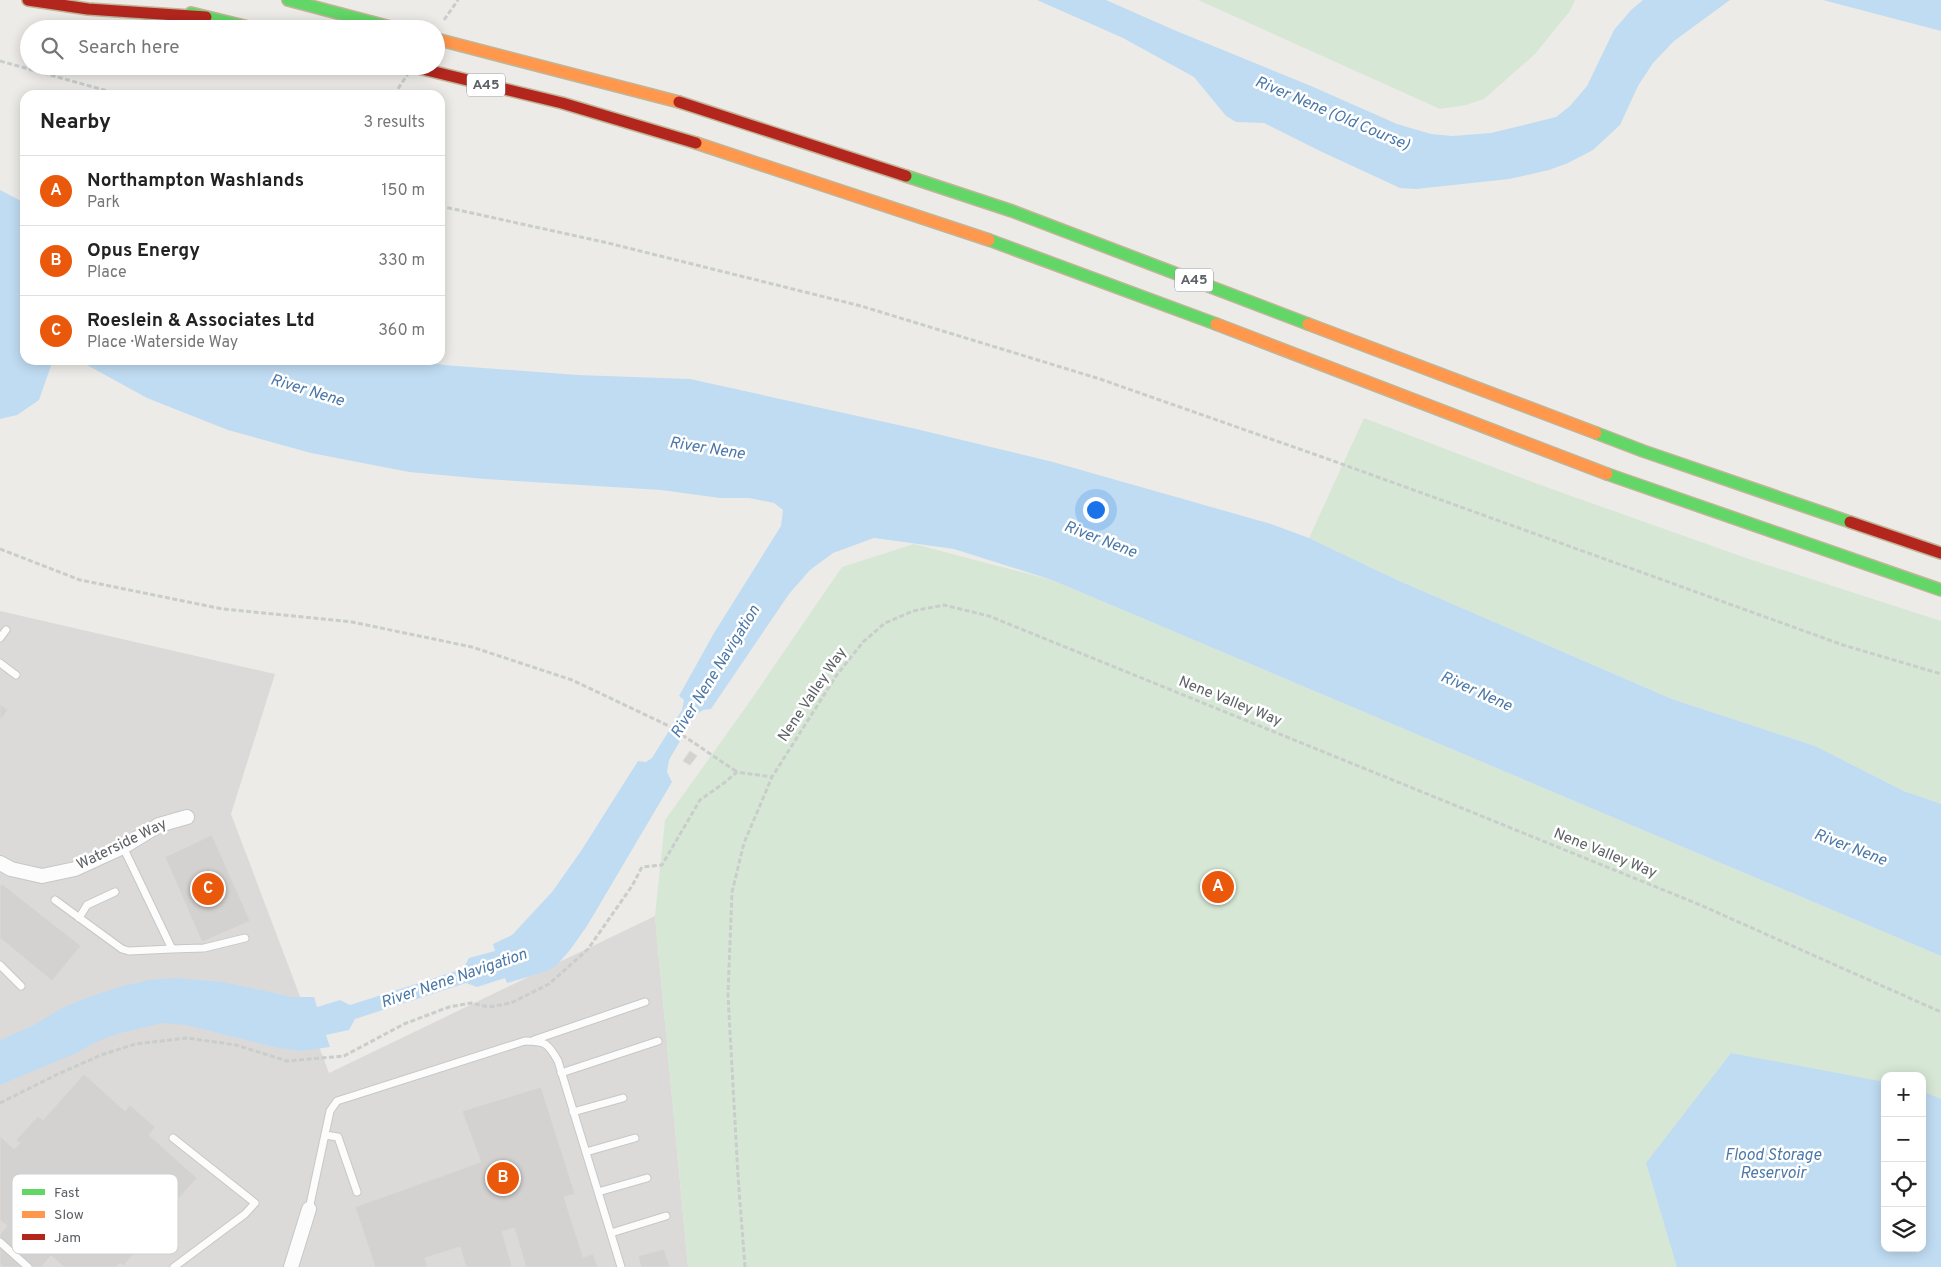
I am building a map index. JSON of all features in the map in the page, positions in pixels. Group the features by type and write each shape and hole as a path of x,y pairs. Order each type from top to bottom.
{"highway":[{"path":"28,0 88,9 206,17"},
{"path":"135,0 218,20"},
{"path":"288,0 364,20"},
{"name":"A45","path":"445,41 681,103 1012,210 1643,451 1941,553"},
{"name":"A45","path":"445,74 562,103 678,137 995,242 1311,359 1627,482 1941,590"}],"street":[{"name":"Waterside Way","path":"0,863 11,869 42,876 75,869 123,847 159,825 187,817"},
{"path":"291,1267 309,1209"}],"lane":[{"path":"0,638 6,630"},
{"path":"0,664 16,675"},
{"path":"123,847 172,949"},
{"path":"79,918 87,905 116,892"},
{"path":"55,900 122,949 130,951 204,948 246,938"},
{"path":"0,965 21,986"},
{"path":"533,1041 645,1002"},
{"path":"309,1209 330,1111 337,1101 525,1040 539,1041 550,1046 558,1060 622,1267"},
{"path":"561,1073 658,1041"},
{"path":"574,1112 623,1098"},
{"path":"325,1135 338,1137 357,1192"},
{"path":"173,1138 255,1203 244,1214 174,1267"},
{"path":"586,1152 635,1138"},
{"path":"598,1192 648,1178"},
{"path":"611,1233 666,1216"},
{"path":"0,1242 12,1253"},
{"path":"13,1254 28,1267"}],"path":[{"path":"445,20 458,0"},
{"path":"0,61 20,67"},
{"path":"50,75 104,90"},
{"path":"397,90 406,75"},
{"path":"445,207 608,243 861,306 1100,379 1343,464 1843,645 1941,674"},
{"path":"0,549 80,580 223,610 352,622 472,647 572,680 670,726 737,772 772,777"},
{"name":"Nene Valley Way","path":"745,1267 728,995 732,892 744,843 772,777 836,676 863,642 885,622 913,611 944,605 989,616 1698,904 1941,1012"},
{"path":"0,1103 101,1054 135,1044 188,1038 236,1045 287,1061 344,1056 404,1024 450,1007 471,1003 489,1007 511,1003 549,984 588,948 632,886 642,867 662,865 700,800 737,772"}],"shaded area":[{"path":"0,611 275,674 231,814 329,1073 655,916 688,1267 0,1267"}],"green space":[{"path":"1198,0 1575,0 1570,11 1535,54 1484,99 1466,105 1440,109"},
{"path":"1364,418 1546,487 1749,559 1941,621 1941,804 1904,791 1815,746 1672,699 1395,579 1309,538"},
{"path":"914,544 1052,580 1941,956 1941,1267 688,1267 655,916 665,820 748,704 842,567"}],"water":[{"name":"River Nene (Old Course)","path":"1037,0 1106,0 1397,124 1431,134 1452,136 1491,133 1556,117 1570,106 1587,86 1614,30 1631,10 1643,0 1730,0 1674,41 1653,63 1638,86 1620,125 1593,150 1549,170 1509,179 1416,189 1400,188 1264,123 1236,122 1226,116 1194,77 1123,38"},
{"path":"1823,0 1941,0 1941,31"},
{"path":"0,190 20,200 20,365 51,365 39,400 17,415 0,419"},
{"path":"87,365 444,365 578,375 690,379 912,428 1053,462 1271,524 1309,538 1395,579 1672,699 1815,746 1904,791 1941,804 1941,956 1052,580 954,549 874,538 833,553 810,570 789,594 711,709 703,710 695,715 669,760 667,772 672,782 587,926 556,966 544,972 507,983 505,978 477,987 466,983 355,1019 349,1030 326,1035 330,1047 301,1051 274,1047 186,1025 162,1023 117,1034 96,1042 74,1054 0,1085 0,1040 34,1025 60,1009 119,987 149,980 176,978 224,982 292,997 314,997 317,1007 340,1000 350,1005 463,969 469,958 495,951 493,944 512,935 552,892 581,851 638,761 646,762 652,758 682,710 684,700 679,696 714,633 781,526 783,510 774,503 749,498 720,498 661,490 485,479 409,472 311,453 228,430 147,398"},
{"name":"Flood Storage Reservoir","path":"1731,1053 1881,1081 1881,1252 1926,1252 1926,1093 1941,1099 1941,1267 1677,1267 1646,1163"}],"building":[{"path":"0,704 8,710 0,720"},
{"path":"690,751 697,756 690,765 683,761"},
{"path":"212,835 250,921 202,942 165,857"},
{"path":"2,884 81,946 52,981 0,938 0,886"},
{"path":"84,1074 125,1111 130,1105 155,1127 149,1135 197,1178 178,1199 178,1174 12,1174 12,1254 134,1254 123,1266 120,1263 116,1267 64,1267 51,1256 41,1267 3,1267 0,1264 0,1234 7,1226 0,1220 0,1136 14,1149 20,1143 16,1140 38,1116 43,1120"},
{"path":"541,1087 575,1194 564,1197 583,1257 593,1254 598,1267 526,1267 514,1228 502,1232 512,1266 509,1267 466,1267 460,1247 425,1258 428,1267 375,1267 355,1207 481,1162 462,1111"},
{"path":"664,1249 670,1267 641,1267 638,1256"}],"traffic: fast":[{"path":"288,0 364,20"},
{"path":"191,13 219,20"},
{"path":"906,176 1012,211 1308,324"},
{"path":"989,240 1216,324"},
{"path":"1596,433 1850,522"},
{"path":"1607,474 1941,590"}],"traffic: slow":[{"path":"445,41 679,102"},
{"path":"696,143 989,240"},
{"path":"1216,324 1607,474"},
{"path":"1308,324 1596,433"}],"traffic: jam":[{"path":"28,0 88,9 206,17"},
{"path":"445,75 562,103 696,143"},
{"path":"679,102 906,176"},
{"path":"1850,522 1941,553"}],"place":[{"name":"Northampton Washlands","path":"1218,887"},
{"name":"Roeslein & Associates Ltd","path":"208,889"},
{"name":"Opus Energy","path":"503,1178"}],"water label":[{"name":"River Nene","path":"307,391"},
{"name":"River Nene","path":"707,449"},
{"name":"River Nene","path":"1100,540"},
{"name":"River Nene Navigation","path":"716,672"},
{"name":"River Nene","path":"1476,692"},
{"name":"River Nene","path":"1850,848"},
{"name":"River Nene Navigation","path":"454,979"}]}
